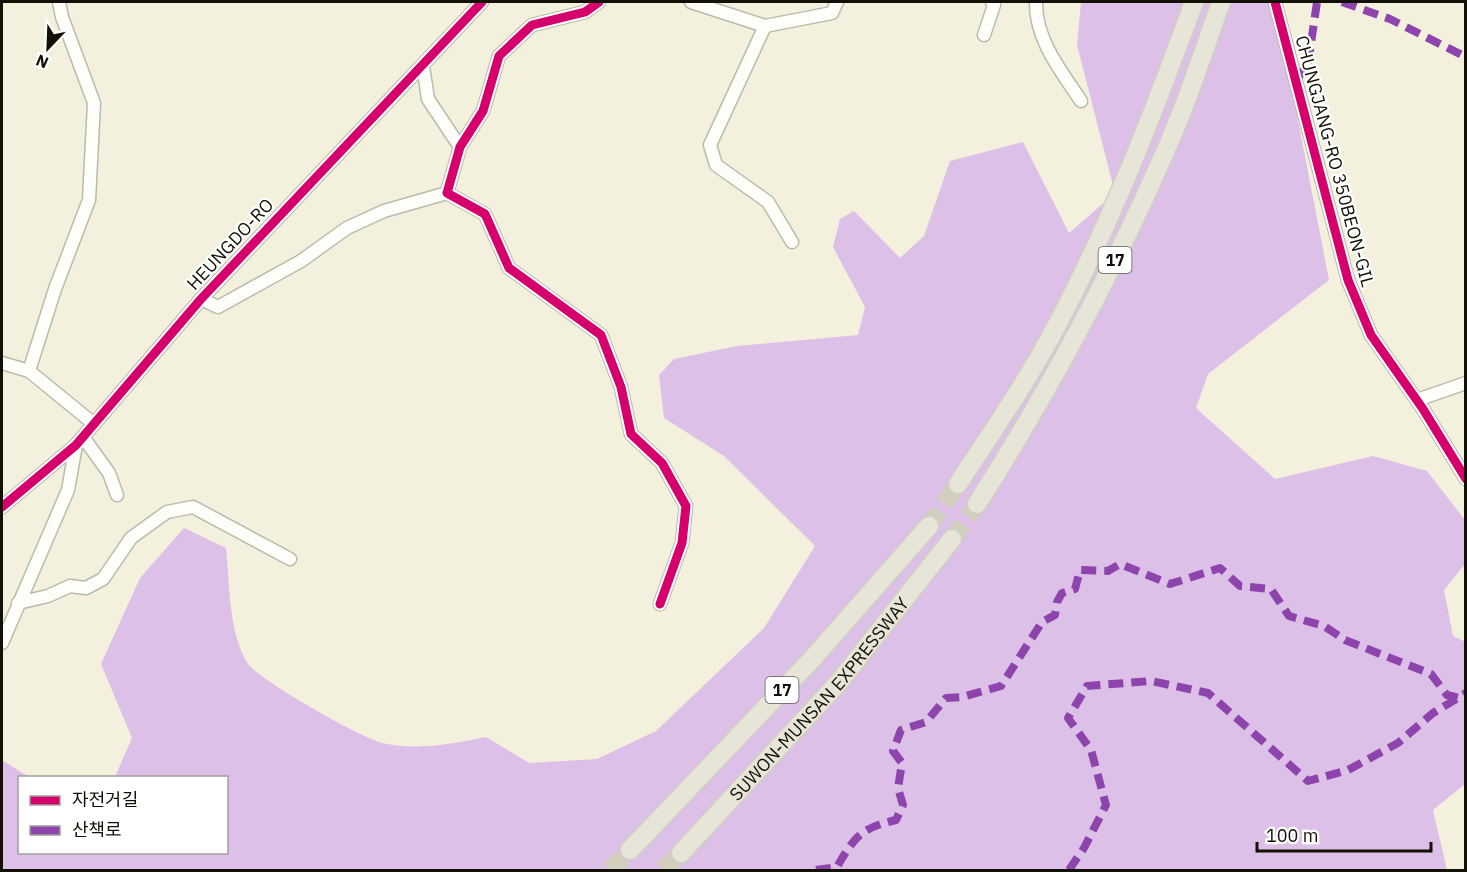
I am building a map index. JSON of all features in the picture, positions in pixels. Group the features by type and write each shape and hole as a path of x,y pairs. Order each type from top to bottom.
{"highway":[{"name":"17","path":"958,484 1007,410 1057,326 1101,236 1150,123 1194,2"},
{"name":"17","path":"977,504 1029,422 1078,337 1127,237 1172,136 1221,2"},
{"name":"SUWON-MUNSAN EXPRESSWAY","path":"630,850 813,658 929,526"},
{"name":"SUWON-MUNSAN EXPRESSWAY","path":"681,853 839,682 952,539"}],"street":[{"path":"29,371 89,200 94,103 62,17 59,2"},
{"name":"HEUNGDO-RO","path":"2,507 80,441 201,299 482,2"},
{"path":"447,194 460,147 483,111 499,56 532,25 585,12 599,2"},
{"path":"691,2 765,26 832,14 837,2"},
{"path":"984,35 994,5 992,2"},
{"path":"1036,2 1035,19 1053,60 1081,102"},
{"name":"CHUNGJANG-RO 350BEON-GIL","path":"1275,2 1348,280 1371,335 1417,400 1466,479"},
{"path":"765,26 711,145 716,165 768,202 792,242"},
{"path":"423,66 428,99 460,147"},
{"path":"201,299 218,307 301,261 346,228 384,211 447,194 485,214 509,268 601,335 621,387 631,434 662,463 686,506 682,543 660,604"},
{"path":"2,363 29,371 94,424"},
{"path":"1417,400 1466,383"},
{"path":"80,441 109,473 117,495"},
{"path":"2,643 68,490 80,441"},
{"path":"18,603 48,596 70,586 86,588 103,579 131,538 167,512 193,507 290,559"}],"shaded area":[{"path":"1081,2 1271,2 1278,17 1329,280 1208,374 1196,408 1275,479 1373,456 1427,471 1465,520 1465,564 1444,590 1453,636 1466,642 1465,784 1433,810 1447,870 2,870 2,760 27,776 18,776 18,854 228,854 228,776 115,776 132,738 101,664 140,578 184,528 226,548 233,623 241,651 248,664 290,695 371,739 395,745 421,746 486,737 529,763 597,759 656,731 764,628 815,546 724,456 664,418 659,375 674,359 737,346 858,335 865,307 833,247 840,219 854,211 900,258 924,236 950,161 1023,142 1069,233 1115,193 1077,45"}],"tunnel":[{"path":"929,526 958,484"},
{"path":"952,539 977,504"},
{"path":"610,870 630,850"},
{"path":"663,870 681,853"}],"marked path":[{"path":"1295,82 1308,64 1317,2"},
{"path":"1342,2 1390,19 1466,57"},
{"path":"816,870 837,867 860,835 875,826 896,820 903,805 898,788 902,763 893,751 901,730 926,722 946,698 962,697 1001,686 1042,622 1055,615 1057,602 1062,593 1075,589 1080,570 1108,571 1120,564 1170,584 1220,568 1240,586 1271,589 1289,616 1324,626 1345,640 1431,674 1447,695 1459,698"},
{"path":"1069,870 1084,848 1106,805 1091,750 1068,718 1087,686 1151,681 1208,693 1308,781 1348,770 1398,743 1433,713 1466,693"}],"cycle path":[{"path":"2,507 76,445 201,299 482,2"},
{"path":"599,2 585,12 532,25 499,56 483,111 460,147 447,193 485,214 509,268 601,335 621,387 631,434 662,463 686,506 682,543 660,604"},
{"path":"1275,2 1348,280 1371,335 1423,409 1466,479"}]}
